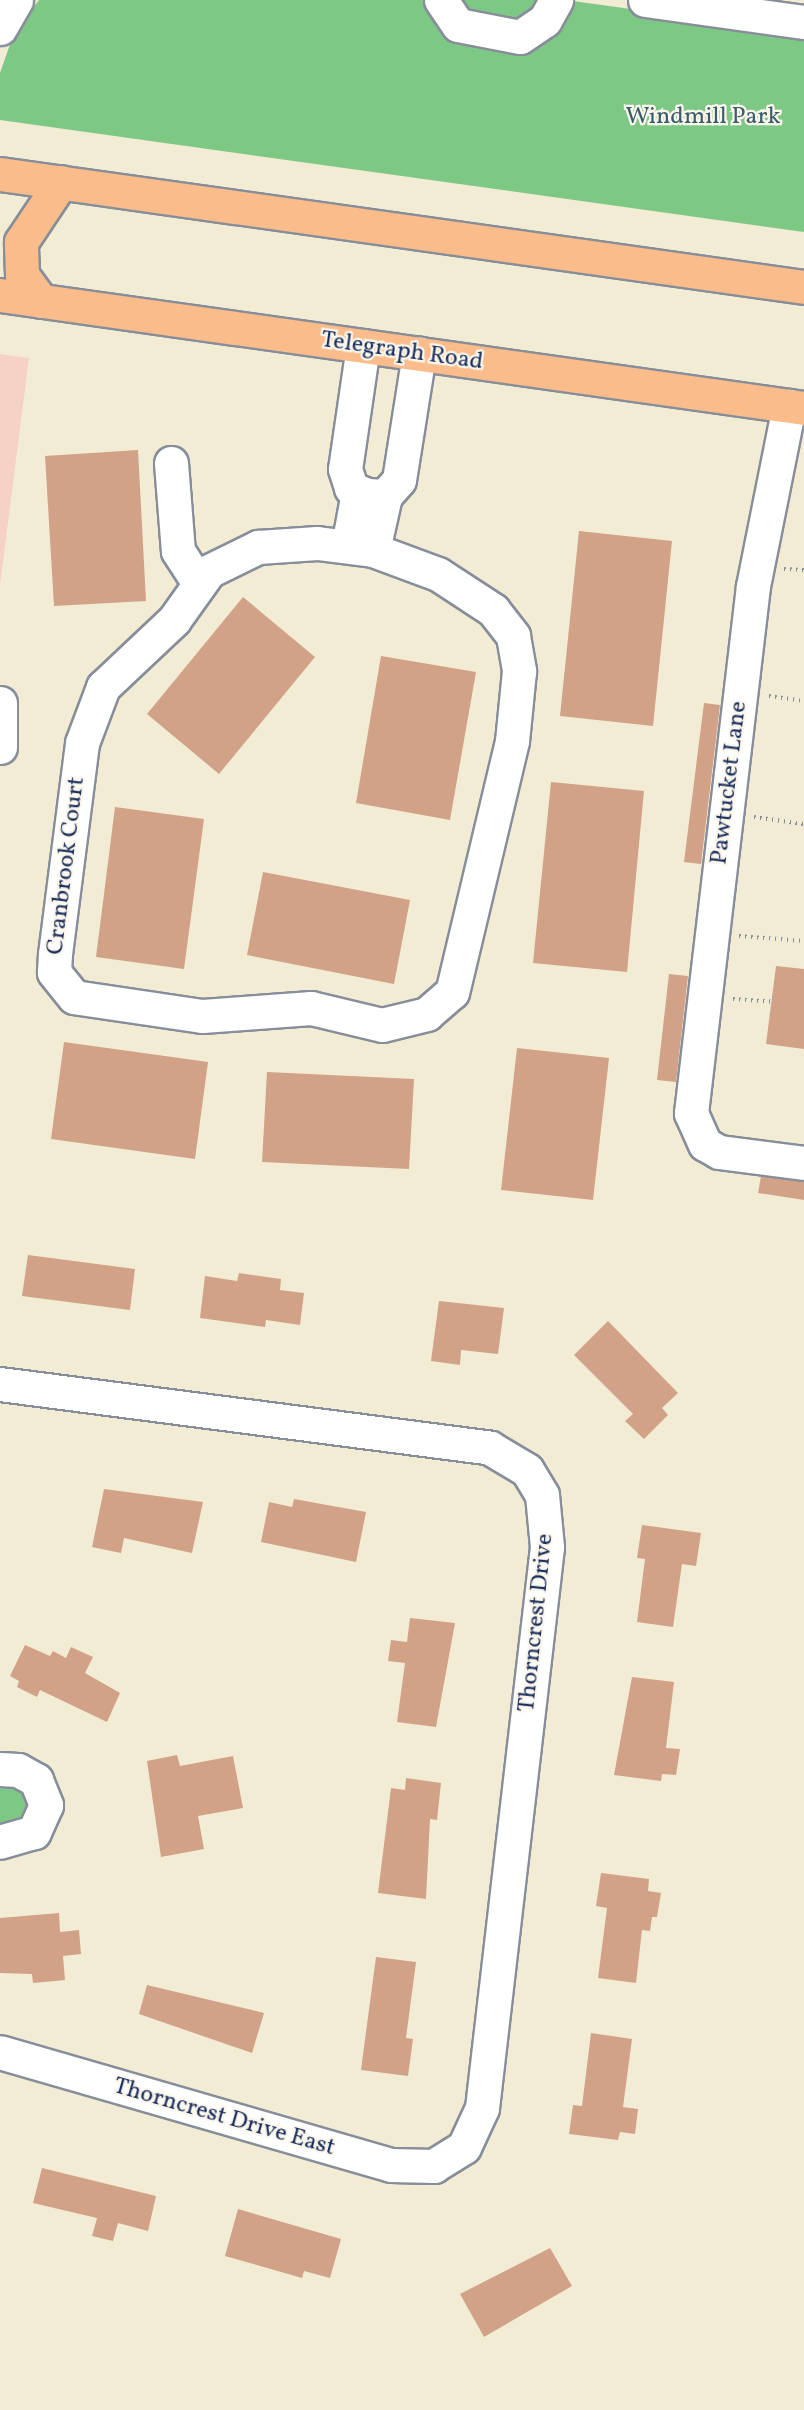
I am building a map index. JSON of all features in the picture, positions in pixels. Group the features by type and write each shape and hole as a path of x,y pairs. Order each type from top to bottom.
{"highway":[{"path":"0,174 804,288"},
{"path":"41,301 22,275 21,242 61,182"},
{"name":"Telegraph Road","path":"0,295 796,407"}],"street":[{"path":"0,28 16,0"},
{"path":"441,0 458,25 520,37 545,20 556,0"},
{"path":"645,0 804,22"},
{"path":"363,346 345,470 371,494"},
{"path":"371,494 399,480 419,354"},
{"name":"Pawtucket Lane","path":"796,407 753,586 691,1113 705,1144 718,1152 804,1163"},
{"path":"171,463 178,551 199,583"},
{"path":"360,548 371,494"},
{"name":"Cranbrook Court","path":"258,547 360,548 438,574 493,610 513,636 519,671 503,788 459,977 439,1005 400,1024 363,1023 303,1008 221,1016 169,1013 93,1003 61,987 55,954 86,721 118,668 174,620 199,583 225,560 258,547"},
{"path":"0,703 0,745"},
{"name":"Thorncrest Drive","path":"0,1384 490,1448 527,1470 546,1518 540,1608 482,2108 464,2147 449,2160"},
{"path":"0,1769 18,1770 36,1780 46,1805 34,1832 0,1842"},
{"name":"Thorncrest Drive East","path":"0,2052 391,2165 416,2169 449,2160"}],"path":[{"path":"765,695 804,700"},
{"path":"741,815 804,824"},
{"path":"726,935 804,941"},
{"path":"729,999 772,1002"}],"shaded area":[{"path":"0,354 29,358 0,585"}],"green space":[{"name":"Windmill Park","path":"39,0 566,0 804,33 804,232 0,120 0,73 14,33"},
{"path":"0,1781 25,1787 33,1818 0,1831"}],"building":[{"path":"138,450 146,601 54,606 45,456"},
{"path":"579,531 672,541 653,726 560,716"},
{"path":"243,597 315,657 219,774 147,714"},
{"path":"381,656 476,672 450,820 356,803"},
{"path":"704,703 720,705 701,864 684,862"},
{"path":"551,782 644,791 627,972 533,963"},
{"path":"115,807 204,819 184,969 96,957"},
{"path":"263,872 410,900 394,984 247,955"},
{"path":"776,966 804,969 804,1049 766,1044"},
{"path":"669,974 688,976 676,1082 657,1080"},
{"path":"64,1042 208,1062 195,1159 51,1139"},
{"path":"517,1048 609,1058 593,1200 501,1190"},
{"path":"267,1072 414,1079 409,1169 262,1162"},
{"path":"761,1176 804,1181 804,1200 758,1193"},
{"path":"28,1255 135,1269 130,1310 22,1296"},
{"path":"239,1273 281,1279 280,1290 304,1293 300,1325 266,1320 265,1327 200,1318 205,1276 237,1281"},
{"path":"439,1301 504,1308 498,1354 461,1350 460,1365 431,1361"},
{"path":"608,1321 678,1393 662,1408 668,1415 644,1439 625,1421 633,1414 574,1355"},
{"path":"104,1489 203,1502 192,1553 124,1538 121,1553 92,1547"},
{"path":"294,1499 366,1512 356,1562 261,1542 269,1502 292,1507"},
{"path":"642,1525 701,1533 696,1566 682,1564 673,1627 637,1622 645,1559 637,1558"},
{"path":"410,1618 455,1623 436,1727 397,1722 405,1663 388,1661 391,1640 407,1642"},
{"path":"25,1645 50,1656 53,1651 66,1658 71,1647 93,1657 85,1673 120,1693 107,1722 40,1690 37,1697 17,1687 19,1681 10,1676"},
{"path":"632,1677 674,1682 666,1748 680,1749 676,1775 662,1774 661,1781 614,1775"},
{"path":"177,1755 180,1766 233,1756 243,1808 198,1816 204,1849 161,1857 147,1761"},
{"path":"406,1778 441,1783 437,1820 430,1819 426,1899 378,1893 391,1788 405,1790"},
{"path":"601,1873 649,1879 648,1891 661,1893 657,1917 652,1917 650,1931 642,1930 636,1983 598,1978 607,1908 596,1906"},
{"path":"59,1913 60,1932 79,1930 81,1954 63,1956 65,1980 33,1983 32,1974 0,1973 0,1918"},
{"path":"376,1957 416,1962 406,2038 413,2039 408,2076 361,2070"},
{"path":"147,1985 264,2013 252,2053 139,2014"},
{"path":"591,2033 632,2039 623,2107 638,2109 635,2134 620,2132 618,2140 569,2134 573,2105 582,2106"},
{"path":"42,2168 156,2196 148,2231 118,2223 113,2241 92,2236 97,2218 33,2203"},
{"path":"238,2209 341,2239 330,2278 304,2271 302,2278 225,2256"},
{"path":"550,2248 572,2286 484,2337 460,2294"}]}
